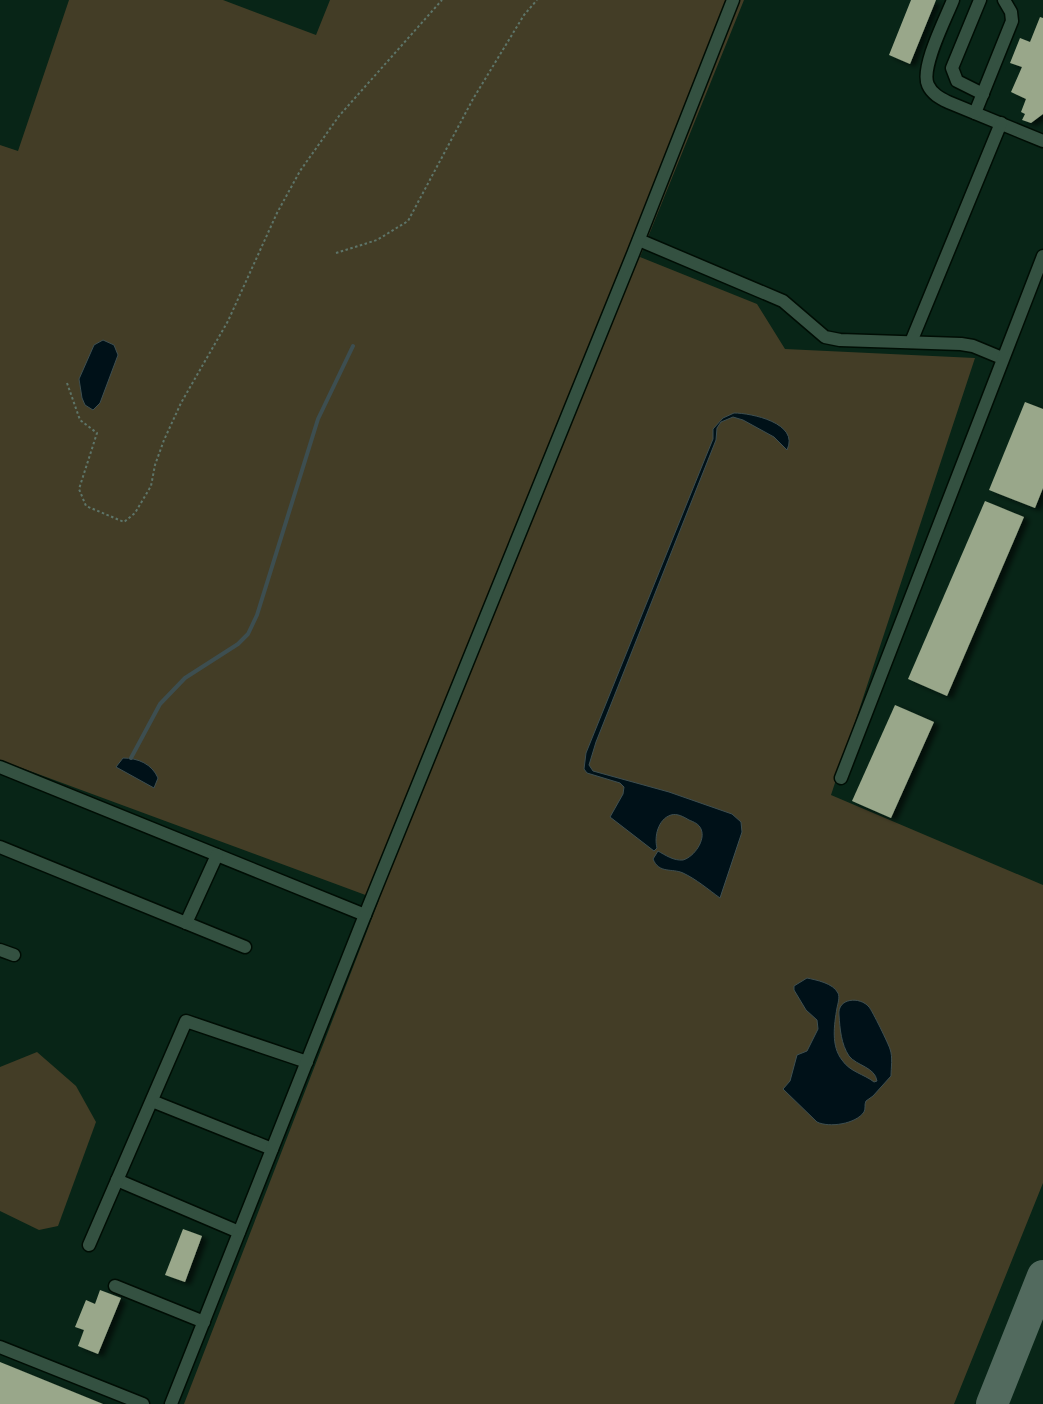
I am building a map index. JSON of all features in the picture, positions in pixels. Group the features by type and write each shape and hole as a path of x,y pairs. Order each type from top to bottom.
{"street":[{"path":"171,1404 365,915 639,240 733,0"},
{"path":"953,0 926,67 927,84 936,96 1043,140"},
{"path":"980,0 952,68 957,81 983,94"},
{"path":"975,113 1012,21 1011,12 1004,0"},
{"path":"912,342 1001,123"},
{"path":"639,240 783,301 825,337 840,340 973,346 1002,358"},
{"path":"842,778 1002,358 1043,256"},
{"path":"0,767 365,915"},
{"path":"0,847 245,947"},
{"path":"186,923 218,855"},
{"path":"0,950 14,955"},
{"path":"89,1245 186,1021 307,1062"},
{"path":"152,1101 272,1149"},
{"path":"117,1180 239,1232"},
{"path":"115,1286 204,1322"},
{"path":"0,1347 143,1404"}],"path":[{"path":"67,383 80,420 97,433 79,489 86,506 124,522 135,513 150,486 164,440 181,403 228,320 277,212 300,171 339,116 442,0"},
{"path":"336,252 377,240 408,221 473,99 524,15 536,0"}],"shaded area":[{"path":"69,0 223,0 316,35 330,0 744,0 640,257 757,304 785,349 975,358 831,795 1043,885 1043,1183 954,1404 184,1404 379,900 0,760 0,145 18,151"},
{"path":"103,340 114,345 118,355 100,403 93,410 85,405 79,379 94,345"},
{"path":"734,413 762,418 780,426 787,433 789,441 787,450 774,437 743,420 733,417 721,422 717,428 716,440 596,742 589,765 593,771 669,792 732,814 741,822 742,832 720,898 688,875 662,869 653,859 658,851 676,860 683,860 695,852 702,838 701,829 698,824 678,815 667,817 658,829 657,848 654,851 610,817 623,794 624,787 620,783 587,773 584,769 586,753 713,439 713,429 723,418"},
{"path":"123,758 134,759 152,769 158,778 154,788 116,767"},
{"path":"807,978 828,984 838,993 839,998 834,1028 835,1042 836,1048 845,1064 874,1082 877,1081 873,1073 849,1056 844,1046 840,1031 839,1009 845,1002 850,1000 860,1001 869,1007 891,1052 891,1076 866,1101 864,1112 860,1116 842,1124 828,1125 817,1122 783,1089 790,1081 797,1055 807,1051 818,1029 817,1020 806,1010 794,990 794,986"},
{"path":"37,1052 76,1086 96,1122 58,1226 39,1230 0,1211 0,1067"}],"building":[{"path":"911,0 936,0 910,64 889,55"},
{"path":"1040,17 1043,18 1043,114 1031,123 1022,120 1025,114 1021,112 1026,99 1011,92 1022,67 1010,63 1020,38 1030,42"},
{"path":"1025,402 1043,409 1043,488 1035,508 989,490"},
{"path":"985,501 1024,517 947,696 908,679"},
{"path":"895,705 934,722 891,818 852,801"},
{"path":"183,1229 202,1236 185,1282 165,1275"},
{"path":"100,1290 121,1298 98,1354 78,1346 84,1330 75,1327 86,1300 95,1304"},
{"path":"0,1362 103,1404 0,1404"}],"waterway":[{"path":"131,758 160,704 185,678 238,644 248,634 257,615 318,419 353,346"}],"taxiway":[{"path":"992,1404 1043,1276"}]}
